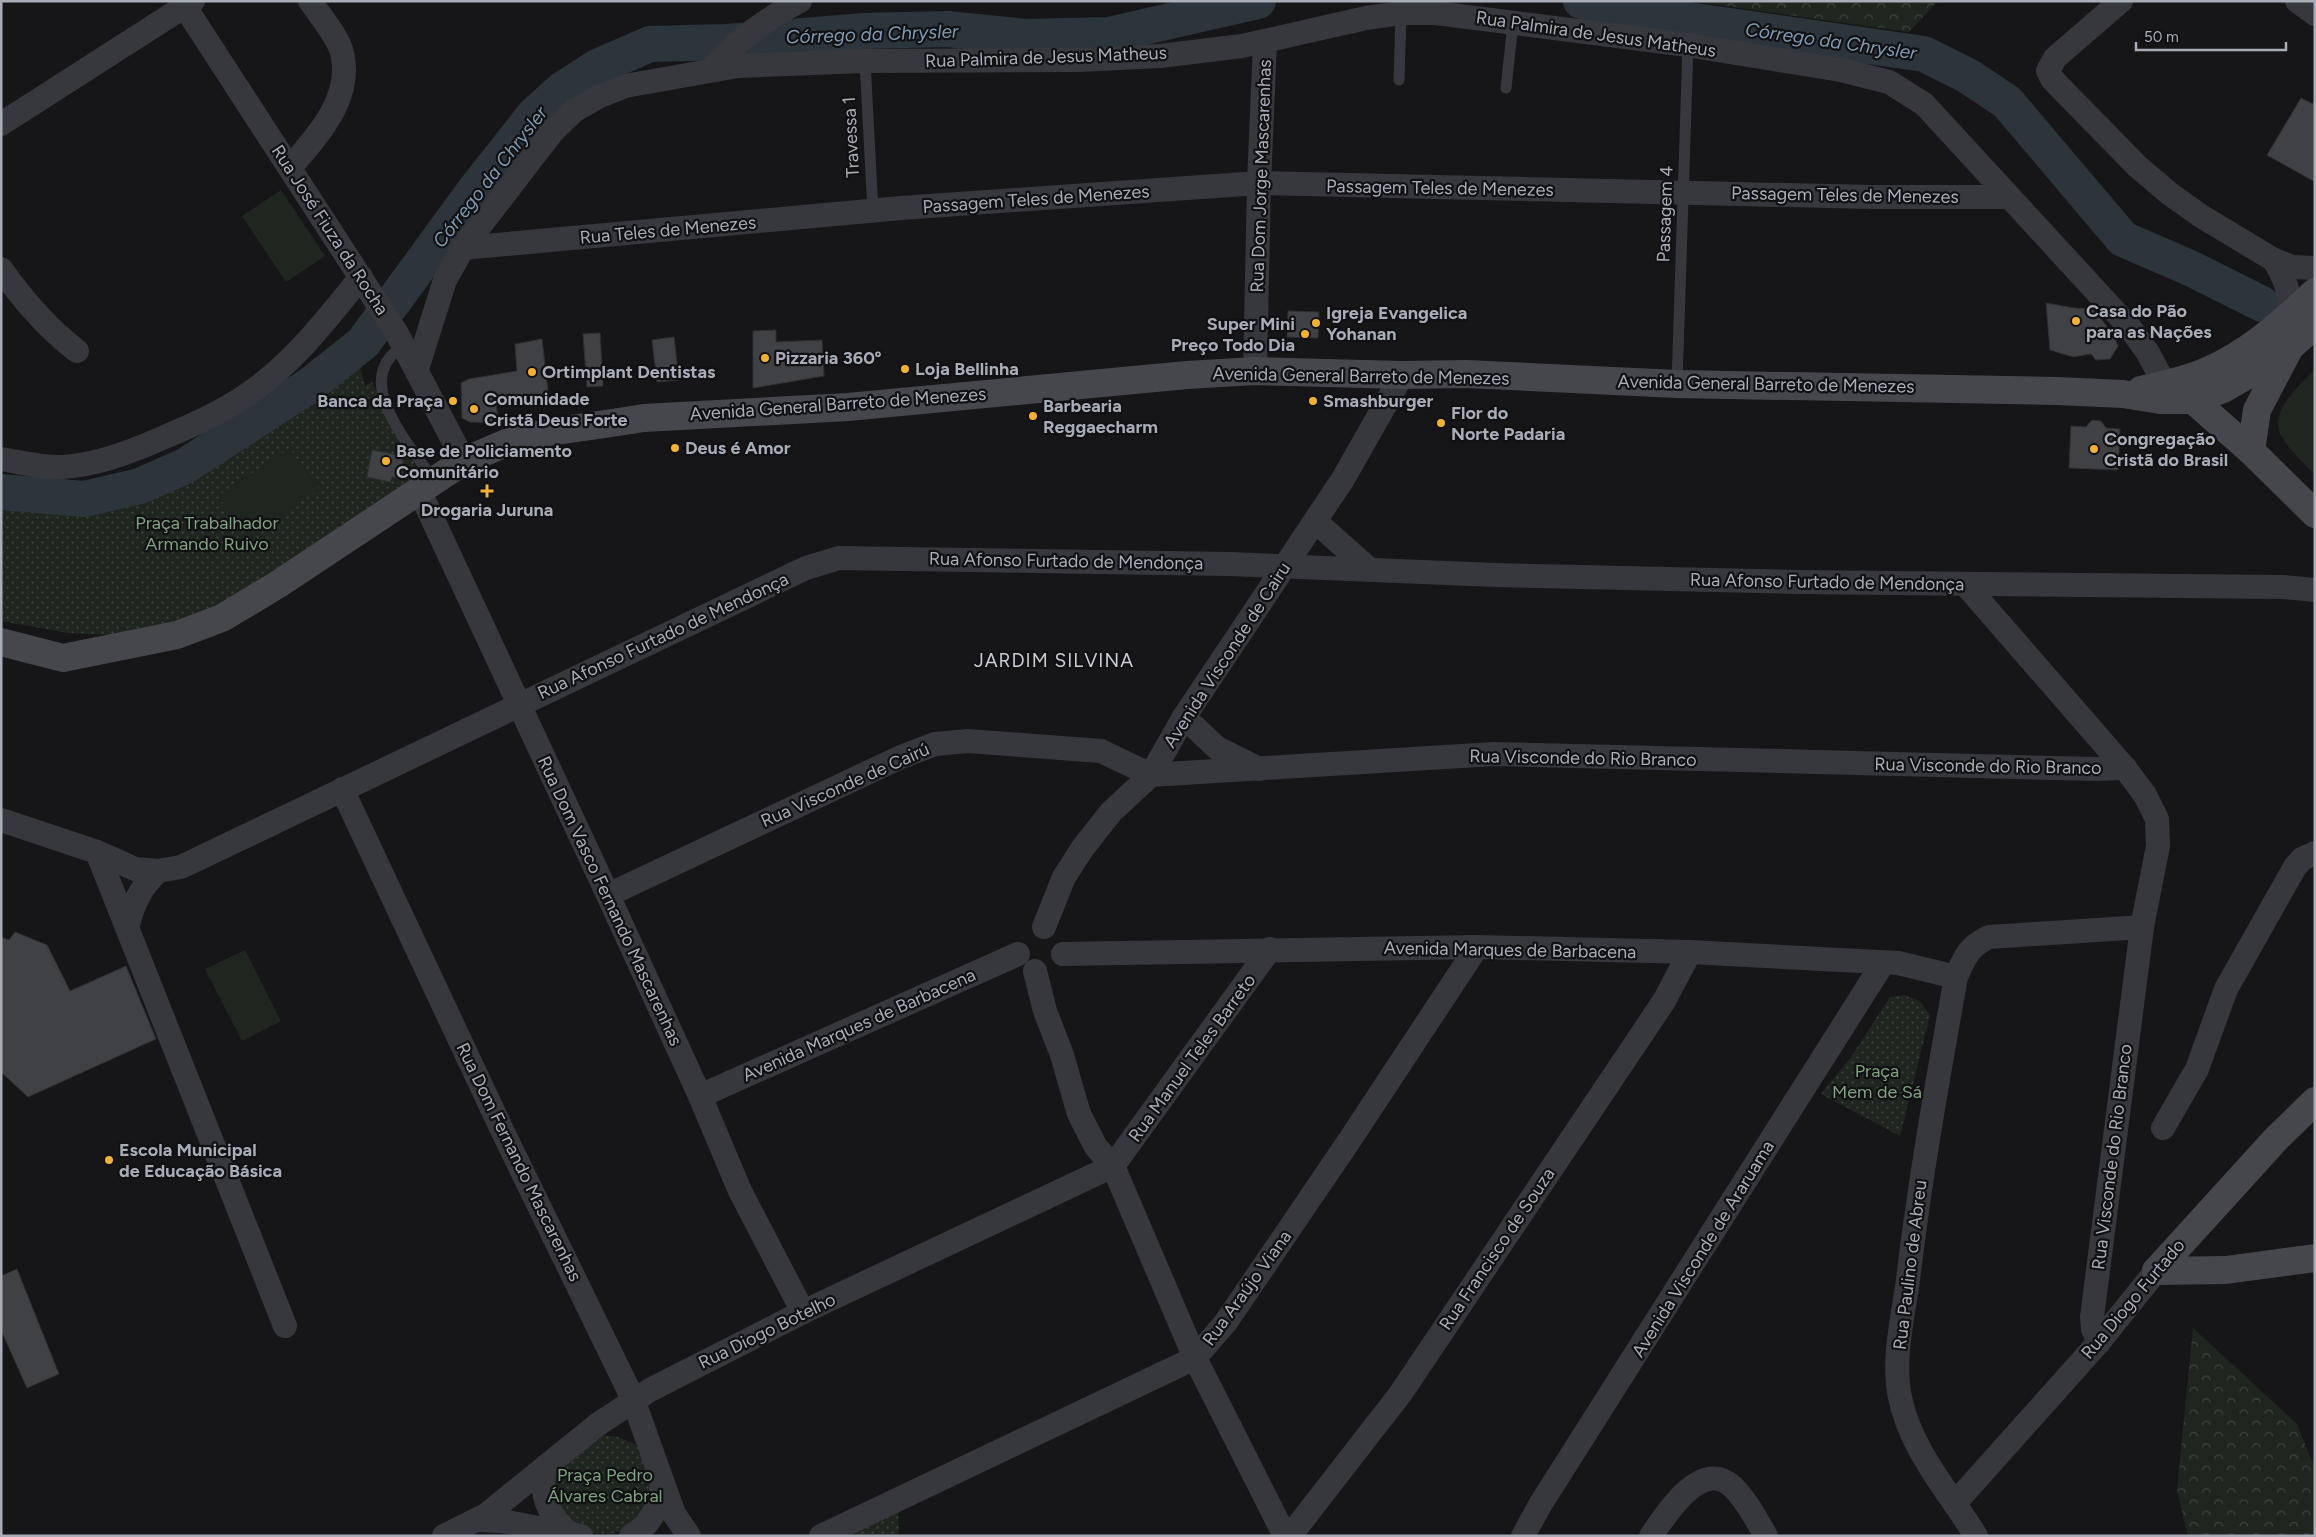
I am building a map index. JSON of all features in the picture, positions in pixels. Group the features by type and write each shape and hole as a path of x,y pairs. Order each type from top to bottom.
{"main road":[{"path":"2123,394 2165,385 2208,371 2259,340 2315,292"},
{"path":"2123,394 2160,400 2193,400 2223,389 2289,348 2315,325"},
{"path":"2251,451 2257,410 2289,348"},
{"name":"Avenida General Barreto de Menezes","path":"1,642 63,658 177,635 222,618 277,585 464,461 506,443 549,432 644,418 848,407 1187,375 1255,371 1402,375 1466,374 1677,384 1934,387 2123,394"},
{"path":"2193,400 2251,451 2315,514"},
{"name":"Rua Diogo Furtado","path":"2156,1271 2276,1139 2315,1101"},
{"path":"2156,1271 2226,1270 2315,1258"}],"street":[{"path":"290,168 327,124 339,96 344,73 342,52 310,1"},
{"path":"710,70 726,52 774,15 800,1"},
{"path":"2121,1 2054,58 2048,71 2052,79 2137,166 2170,194 2201,216 2274,260 2292,267 2315,268"},
{"path":"2297,1 2315,14"},
{"path":"1,124 188,4"},
{"name":"Rua José Fiuza da Rocha","path":"188,4 290,168 400,339 464,461"},
{"name":"Rua Palmira de Jesus Matheus","path":"417,369 445,280 463,248 552,131 576,110 598,97 625,86 738,66 812,65 865,61 1078,60 1160,56 1266,42 1366,18 1436,13 1688,45 1841,70 1889,82 1924,104 2131,329 2148,353 2165,385"},
{"name":"Rua Dom Jorge Mascarenhas","path":"1255,371 1259,182 1266,42"},
{"name":"Passagem Teles de Menezes","path":"872,212 1259,182 1872,197 2009,197"},
{"name":"Rua Teles de Menezes","path":"463,248 872,212"},
{"path":"2274,260 2287,287 2290,306 2288,317"},
{"path":"1,269 33,310 56,335 77,351"},
{"path":"1,459 59,467 86,464 126,454 203,420 250,393 280,369 322,326 361,277"},
{"name":"Avenida Visconde de Cairu","path":"1044,927 1064,877 1082,848 1110,812 1151,775 1184,717 1343,479 1402,375"},
{"path":"2165,385 2193,400"},
{"name":"Rua Dom Vasco Fernando Mascarenhas","path":"426,485 520,704 700,1096 740,1191 803,1312"},
{"path":"1314,521 1370,570"},
{"name":"Rua Afonso Furtado de Mendonça","path":"1,820 97,852 135,869 158,871 181,866 210,854 806,568 839,558 1230,564 1504,575 1965,584 2284,587 2315,590"},
{"name":"Rua Afonso Furtado de Mendonça","path":"2284,587 2315,571"},
{"path":"1965,584 2125,768"},
{"name":"Rua Visconde do Rio Branco","path":"1184,717 1217,748 1261,769"},
{"name":"Rua Visconde de Cairú","path":"608,895 901,757 935,744 968,741 1101,750 1151,775"},
{"name":"Rua Visconde do Rio Branco","path":"1151,775 1494,754 2098,769 2125,768 2145,795 2157,819 2158,846 2142,927 2092,1317 2092,1329 2099,1342"},
{"name":"Rua Dom Fernando Mascarenhas","path":"342,789 502,1130 633,1399 674,1514 689,1536"},
{"path":"97,852 285,1326"},
{"path":"2163,1128 2197,1069 2226,989 2295,867 2302,859 2315,853"},
{"path":"128,928 136,898 144,884 158,871"},
{"path":"1038,927 1044,927 1051,930 1061,940 1063,954 1060,961 1049,970 1035,971 1024,965 1018,954 1019,941 1026,932 1038,927"},
{"name":"Rua Paulino de Abreu","path":"1976,1536 1956,1502 1924,1455 1908,1426 1899,1396 1898,1361 1920,1178 1956,977 1968,951 1978,942 1989,937 2142,927"},
{"name":"Avenida Marques de Barbacena","path":"1063,954 1477,947 1690,952 1898,963 1956,977"},
{"name":"Rua Araújo Viana","path":"821,1536 1195,1358 1238,1306 1477,947"},
{"name":"Rua Manuel Teles Barreto","path":"1108,1159 1270,949"},
{"name":"Rua Francisco de Souza","path":"1290,1536 1401,1393 1664,1001 1690,952"},
{"name":"Avenida Marques de Barbacena","path":"700,1096 1018,954"},
{"name":"Avenida Visconde de Araruama","path":"1523,1536 1540,1505 1883,963"},
{"path":"1035,971 1045,1011 1062,1055 1070,1086 1092,1118 1195,1358 1285,1536"},
{"name":"Rua Diogo Botelho","path":"444,1536 478,1520 597,1425 633,1399 1108,1159"},
{"name":"Rua Diogo Furtado","path":"1956,1502 2099,1342 2156,1271"},
{"path":"597,1425 610,1425 626,1429 640,1437 651,1449"},
{"path":"546,1466 543,1484 546,1503 556,1521 576,1535"},
{"path":"1651,1536 1686,1491 1698,1483 1711,1479 1732,1486 1753,1514 1766,1536"},
{"path":"631,1536 644,1526 656,1510 660,1501 662,1481"},
{"path":"478,1520 502,1521 576,1535"}],"lane":[{"path":"1399,80 1401,14"},
{"path":"1506,88 1513,23"},
{"name":"Passagem 4","path":"1677,384 1688,45"},
{"name":"Travessa 1","path":"865,61 872,212"},
{"path":"400,339 385,361 381,388 387,408 426,485"}],"green space":[{"path":"1690,1 1938,1 1909,32"},
{"path":"281,190 325,256 286,282 242,216"},
{"name":"Praça Trabalhador Armando Ruivo","path":"359,363 365,386 372,382 396,433 423,477 241,595 196,615 171,623 109,635 68,633 1,621 1,504 85,505 140,490 179,469 229,446 299,405"},
{"path":"2315,369 2315,475 2297,457 2282,437 2278,428 2278,418 2287,400"},
{"path":"289,448 319,489 247,538 218,496"},
{"path":"245,950 281,1021 242,1041 205,969"},
{"name":"Praça Mem de Sá","path":"1905,995 1920,1001 1930,1015 1900,1136 1821,1094 1851,1057 1890,997"},
{"path":"2193,1328 2297,1424 2315,1469 2315,1536 2188,1536 2177,1490"},
{"name":"Praça Pedro Álvares Cabral","path":"601,1435 618,1437 634,1444 646,1456 653,1471 650,1505 627,1529 610,1534 593,1533 577,1526 565,1514 558,1502 556,1488 557,1474 562,1461"},
{"path":"898,1511 899,1536 846,1536"}],"building":[{"path":"2301,98 2315,105 2315,182 2267,155"},
{"name":"Casa do Pão para as Nações","path":"2046,303 2093,309 2113,334 2118,346 2110,359 2096,360 2091,354 2073,357 2050,350"},
{"path":"1288,311 1319,312 1318,338 1287,337"},
{"path":"776,330 776,342 822,340 824,376 753,388 753,331"},
{"path":"600,333 603,386 587,387 583,334"},
{"path":"674,337 679,380 657,382 652,340"},
{"path":"542,339 549,400 496,405 499,423 470,422 462,418 461,383 469,379 517,371 515,344"},
{"name":"Congregação Cristã do Brasil","path":"2092,420 2101,421 2106,428 2120,429 2118,470 2069,468 2071,426 2086,427"},
{"name":"Base de Policiamento Comunitário","path":"372,450 403,456 402,477 392,477 390,482 367,477"},
{"path":"15,932 47,945 70,991 126,966 156,1039 28,1097 1,1072 1,937 9,940"},
{"path":"17,1269 59,1374 27,1388 1,1330 1,1276"}],"waterway":[{"name":"Córrego da Chrysler","path":"1,492 84,499 140,486 185,466 310,385 363,343 475,190 534,115 563,89 597,67 650,44 727,42 864,31 947,29 1026,37 1109,35 1258,1"},
{"name":"Córrego da Chrysler","path":"1581,1 1618,10 1924,54 1968,76 2007,102 2123,239 2190,268 2262,304"}],"place":[{"name":"Casa do Pão para as Nações","path":"2076,321"},
{"name":"Igreja Evangelica Yohanan","path":"1316,323"},
{"name":"Super Mini Preço Todo Dia","path":"1305,334"},
{"name":"Pizzaria 360º","path":"765,358"},
{"name":"Loja Bellinha","path":"905,369"},
{"name":"Ortimplant Dentistas","path":"532,372"},
{"name":"Banca da Praça","path":"453,401"},
{"name":"Smashburger","path":"1313,401"},
{"name":"Comunidade Cristã Deus Forte","path":"474,409"},
{"name":"Barbearia Reggaecharm","path":"1033,416"},
{"name":"Flor do Norte Padaria","path":"1441,423"},
{"name":"Deus é Amor","path":"675,448"},
{"name":"Congregação Cristã do Brasil","path":"2094,449"},
{"name":"Base de Policiamento Comunitário","path":"386,461"},
{"name":"Drogaria Juruna","path":"487,491"},
{"name":"Escola Municipal de Educação Básica","path":"109,1160"}],"district":[{"name":"JARDIM SILVINA","path":"1054,660"}]}
